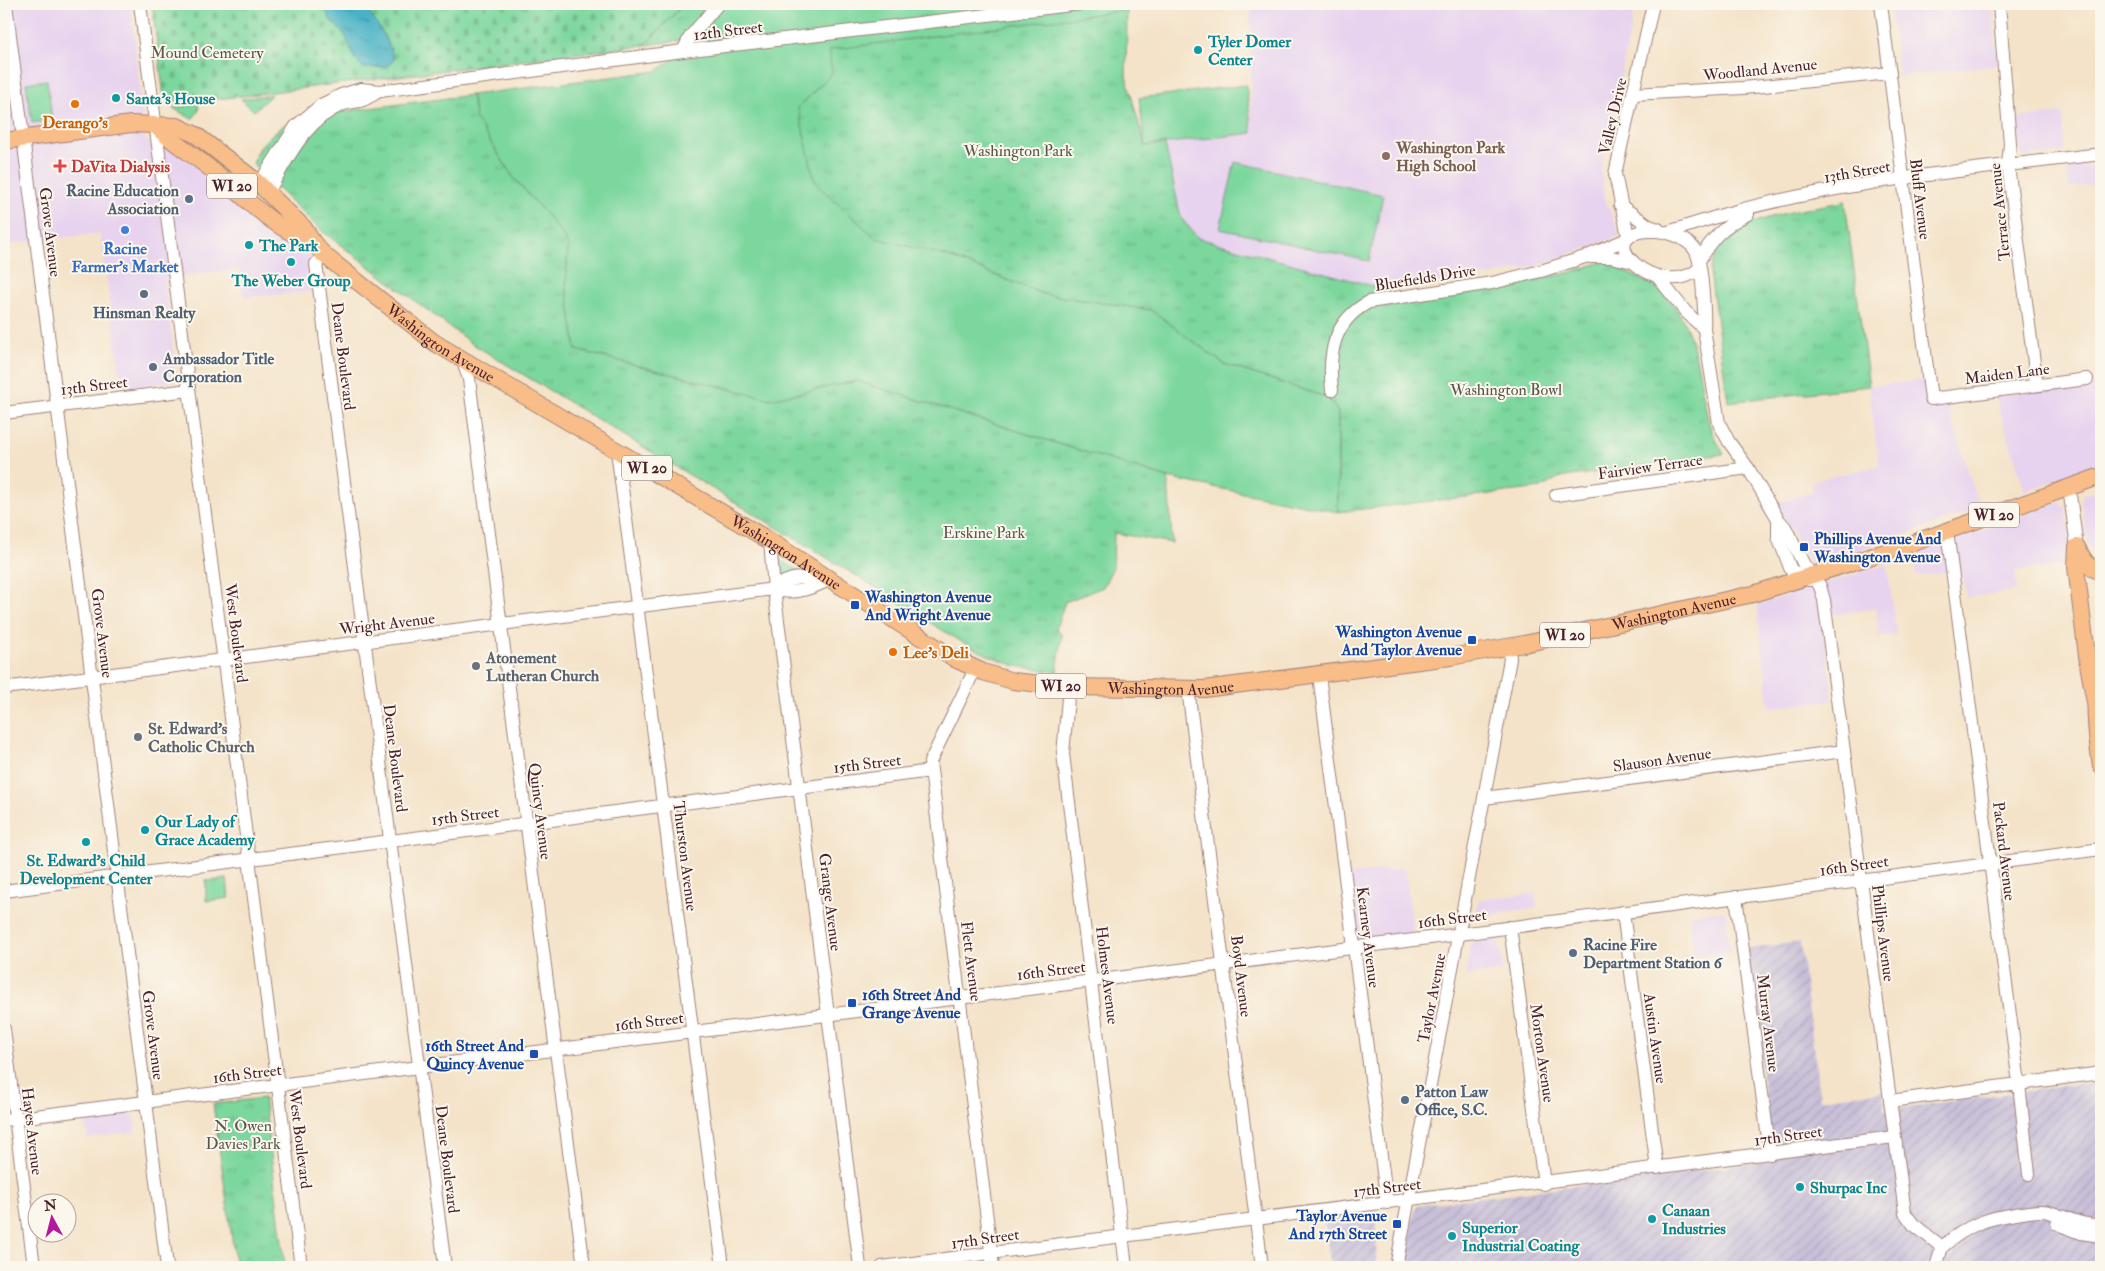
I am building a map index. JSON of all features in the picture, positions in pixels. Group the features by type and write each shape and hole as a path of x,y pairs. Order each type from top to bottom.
{"main road":[{"name":"Washington Avenue","path":"4,141 130,124 177,126 196,135 268,192 304,228 324,255 435,343 770,541 955,659 975,669 1013,681 1069,687 1204,689 1450,657 1509,646 1813,580 2101,476"},
{"name":"Washington Avenue","path":"155,124 168,138 212,169 296,237 312,241"},
{"path":"212,169 236,180 252,193 268,192"},
{"path":"2077,547 2084,561 2101,572"},
{"path":"2077,547 2076,567 2088,664 2096,708"},
{"path":"2101,666 2096,708 2096,727 2101,766"}],"street":[{"name":"Grove Avenue","path":"6,4 167,1267"},
{"name":"West Boulevard","path":"140,4 301,1267"},
{"path":"684,52 690,37 718,4"},
{"name":"12th Street","path":"256,181 264,176 296,126 322,105 341,95 361,89 380,91 1080,4"},
{"name":"Valley Drive","path":"1632,262 1624,251 1626,238 1616,174 1653,4"},
{"name":"Bluff Avenue","path":"1882,4 1930,399"},
{"name":"Terrace Avenue","path":"1999,4 2010,143 2008,166 2037,385"},
{"name":"Woodland Avenue","path":"1634,94 1743,88 1890,73"},
{"name":"12th Street","path":"268,192 296,143 320,116 345,103 362,100 380,91"},
{"name":"13th Street","path":"1626,238 1640,232 1665,232 1729,213 1902,179 2101,154"},
{"path":"1620,205 1649,226 1692,246 1699,265 1705,314 1704,329 1719,423 1729,442 1748,468 1778,519 1785,527 1813,580"},
{"name":"13th Street","path":"1699,265 1708,243 1717,234 1735,220 1768,205"},
{"name":"Bluefields Drive","path":"1332,390 1331,353 1338,334 1357,308 1384,298 1492,282 1541,271 1585,257 1626,238"},
{"name":"Deane Boulevard","path":"324,255 316,264 445,1267"},
{"name":"Bluefields Drive","path":"1585,257 1611,257 1632,262 1657,276"},
{"path":"1657,276 1682,278 1699,265"},
{"path":"1657,276 1685,311 1704,329"},
{"name":"Quincy Avenue","path":"462,359 469,379 584,1267"},
{"name":"Maiden Lane","path":"1930,399 2087,379"},
{"name":"13th Street","path":"4,413 189,390"},
{"name":"Thurston Avenue","path":"617,450 723,1267"},
{"name":"Fairview Terrace","path":"1556,495 1748,468"},
{"path":"2069,488 2077,547"},
{"name":"Packard Avenue","path":"1947,531 2029,1174"},
{"name":"Grange Avenue","path":"770,541 774,589 860,1267"},
{"name":"Wright Avenue","path":"4,688 774,589 782,581 810,577 831,579"},
{"name":"Phillips Avenue","path":"1813,580 1824,600 1905,1213 1913,1224 1942,1247"},
{"name":"Taylor Avenue","path":"1396,1267 1510,659 1509,646"},
{"name":"Flett Avenue","path":"975,669 930,762 993,1267"},
{"name":"Kearney Avenue","path":"1319,675 1387,1203"},
{"name":"Holmes Avenue","path":"1069,687 1063,754 1126,1267"},
{"name":"Boyd Avenue","path":"1188,689 1262,1267"},
{"name":"Slauson Avenue","path":"1484,798 1844,751"},
{"name":"15th Street","path":"4,891 931,772"},
{"name":"16th Street","path":"10,1120 1459,934 2101,849"},
{"name":"Murray Avenue","path":"1736,897 1770,1154"},
{"name":"Austin Avenue","path":"1623,912 1657,1168"},
{"name":"Morton Avenue","path":"1510,927 1544,1184"},
{"name":"Hayes Avenue","path":"4,1029 10,1120 34,1267"},
{"path":"1890,1101 2101,1073"},
{"name":"17th Street","path":"882,1267 1544,1184 1894,1137"},
{"path":"1936,1267 1942,1247 1957,1235 1990,1218 2036,1210 2049,1212 2081,1224 2101,1224"},
{"path":"2024,1213 2081,1234 2101,1236"}],"shaded area":[{"path":"4,4 131,4 145,140 178,151 300,247 316,264 319,291 244,297 240,269 165,278 177,381 122,388 100,233 4,245"},
{"name":"Washington Park High School","path":"1251,4 1636,4 1601,168 1604,197 1620,236 1538,265 1489,276 1380,288 1198,238 1181,218 1165,144 1251,133"},
{"path":"1890,4 1992,4 1998,64 1899,77"},
{"path":"2063,113 2065,151 2025,157 2021,155 2017,118"},
{"path":"2101,165 2101,183 2069,188 2067,169"},
{"path":"1925,380 1928,400 1946,402 1980,508 1822,562 1810,563 1777,503 1813,492 1812,481 1879,466 1869,386"},
{"path":"2101,384 2101,464 2025,491 1995,396"},
{"path":"2101,489 2101,546 2088,548 2081,499 2083,495"},
{"path":"2059,502 2065,507 2066,511 2074,564 2015,571 2017,590 1966,598 1962,570 1916,576 1914,555"},
{"path":"1887,564 1896,635 1879,637 1876,608 1822,616 1833,700 1770,708 1757,605"},
{"path":"1405,868 1414,939 1354,947 1345,875"},
{"path":"1535,893 1537,908 1475,917 1479,900"},
{"path":"1725,910 1730,952 1694,957 1689,914"},
{"path":"1499,939 1503,971 1465,976 1471,943"},
{"path":"1800,942 1820,1099 1883,1091 1885,1110 2101,1081 2101,1267 1405,1267 1415,1208 1418,1205 1773,1161 1746,949"},
{"path":"134,1114 136,1132 87,1138 85,1120"},
{"path":"1377,1211 1376,1267 1331,1267 1324,1217"}],"green space":[{"name":"Mound Cemetery","path":"152,4 684,4 645,45 170,105 164,97"},
{"path":"684,4 725,4 694,39 645,45"},
{"path":"725,4 1127,4 1127,10 832,73 798,108 877,238 947,256 1043,294 1151,310 1224,364 1329,398 1338,412 1338,512 1168,478 857,381 770,399 576,350 566,284 568,243 552,221 513,177 476,119 471,95 657,71 683,51"},
{"path":"1127,10 1126,76 1145,146 1165,144 1181,218 1198,238 1380,288 1384,304 1515,285 1571,272 1606,261 1660,291 1683,320 1695,354 1710,426 1724,454 1558,478 1541,488 1338,512 1338,412 1329,398 1224,364 1151,310 1043,294 947,256 876,238 815,183 798,108 832,73 829,50"},
{"path":"47,80 52,120 32,123 26,83"},
{"path":"1246,85 1252,133 1145,146 1139,98"},
{"path":"271,95 254,111 241,99"},
{"name":"Erskine Park","path":"471,95 476,119 513,177 552,221 568,243 566,284 576,350 770,399 857,381 1168,478 1172,543 1114,533 1113,567 1103,587 1065,602 1056,628 1062,635 1057,672 1016,666 985,654 953,637 857,576 471,343 322,231 254,166 257,152 269,137 285,124 299,117"},
{"path":"199,104 198,112 192,119 173,108"},
{"path":"1235,162 1383,195 1369,261 1220,229"},
{"path":"1845,201 1869,386 1728,402 1710,272 1719,248 1724,240 1734,232 1763,219"},
{"path":"778,559 801,572 780,576"},
{"path":"227,879 229,898 206,901 206,881"},
{"name":"N. Owen Davies Park","path":"264,1098 285,1267 236,1267 213,1104"}],"water":[{"path":"315,4 361,4 381,30 394,60 386,67 364,68 355,59 345,35 332,22 326,11"}],"place":[{"name":"Tyler Domer Center","path":"1198,50"},
{"name":"Santa's House","path":"116,98"},
{"name":"Derango's","path":"75,104"},
{"name":"Washington Park High School","path":"1386,156"},
{"name":"DaVita Dialysis","path":"60,166"},
{"name":"Racine Education Association","path":"189,199"},
{"name":"Racine Farmer's Market","path":"125,230"},
{"name":"The Park","path":"249,245"},
{"name":"The Weber Group","path":"291,262"},
{"name":"Hinsman Realty","path":"144,294"},
{"name":"Ambassador Title Corporation","path":"153,367"},
{"name":"Phillips Avenue And Washington Avenue","path":"1804,547"},
{"name":"Washington Avenue And Wright Avenue","path":"855,605"},
{"name":"Washington Avenue And Taylor Avenue","path":"1472,640"},
{"name":"Lee's Deli","path":"893,652"},
{"name":"Atonement Lutheran Church","path":"476,666"},
{"name":"St. Edward's Catholic Church","path":"138,737"},
{"name":"Our Lady of Grace Academy","path":"145,830"},
{"name":"St. Edward's Child Development Center","path":"86,842"},
{"name":"Racine Fire Department Station 6","path":"1573,953"},
{"name":"16th Street And Grange Avenue","path":"852,1003"},
{"name":"16th Street And Quincy Avenue","path":"534,1054"},
{"name":"Patton Law Office, S.C.","path":"1405,1100"},
{"name":"Shurpac Inc","path":"1800,1187"},
{"name":"Canaan Industries","path":"1652,1219"},
{"name":"Taylor Avenue And 17th Street","path":"1397,1224"},
{"name":"Superior Industrial Coating","path":"1452,1236"}],"park label":[{"name":"Washington Park","path":"1018,150"},
{"name":"Washington Bowl","path":"1506,389"}]}
